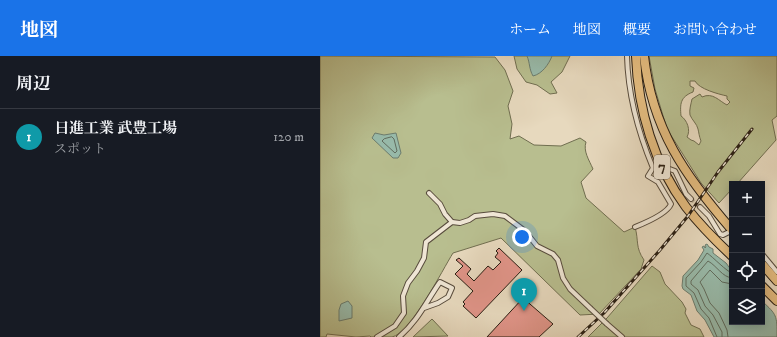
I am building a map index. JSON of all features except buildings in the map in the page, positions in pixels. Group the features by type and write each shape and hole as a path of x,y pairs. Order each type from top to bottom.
{"highway":[{"name":"7","path":"636,56 638,83 643,113 660,163 686,207 729,253"},
{"name":"7","path":"644,56 649,91 658,120 667,140 679,162 696,187 729,228"},
{"path":"765,267 777,281"},
{"path":"765,289 777,301"}],"street":[{"path":"627,56 629,85 634,114 644,147 655,168 648,176 658,182 671,204 668,209 656,217 636,227"},
{"path":"667,168 675,170 686,194 691,200"},
{"path":"429,193 440,204 445,214 452,222 460,223 475,216 493,214 505,216 525,231 537,246 553,254 558,260 563,278 570,289 622,337"},
{"path":"700,207 709,216 720,234 723,235 729,232"},
{"path":"377,337 395,326 404,313 403,296 408,283 424,258 426,242 452,222"},
{"path":"765,258 777,272"},
{"path":"399,337 416,321 424,308 440,282 452,288 448,297 438,304 424,308"}],"shaded area":[{"path":"320,56 495,57 505,70 513,91 508,106 512,124 510,139 519,136 534,145 561,146 580,138 586,142 586,152 593,169 581,182 586,198 624,232 635,227 638,248 644,260 641,269 599,314 580,315 501,238 453,253 417,313 408,325 392,337 356,337 327,334 326,337 320,337"},
{"path":"514,56 570,56 562,72 551,82 557,93 550,94 537,85 526,82 517,69"},
{"path":"649,56 777,56 777,116 772,120 776,140 740,181 729,181 729,192 719,203 701,183 667,129 655,89","holes":["690,81 695,81 705,89 727,96 727,99 730,102 727,105 713,96 702,97 700,94 692,99 690,115 697,127 701,141 699,145 687,137 689,131 688,125 681,116 682,101 686,96 693,92 694,88 690,86"]},
{"path":"652,266 660,272 665,284 682,302 686,309 685,313 691,325 700,329 704,337 588,337 607,318"},
{"path":"432,319 448,336 413,337"}],"water":[{"path":"527,56 552,56 545,68 533,76"},
{"path":"375,133 384,135 396,133 401,153 398,158 393,158 372,138"},
{"path":"707,244 713,249 713,253 729,267 729,325 765,325 765,304 771,309 775,316 777,324 777,337 714,337 705,320 697,311 691,295 683,289 682,286 683,276 698,260 704,250 702,247 704,246 705,248 705,245"},
{"path":"348,301 352,306 352,318 339,321 339,310 341,304"}],"tunnel":[{"path":"691,199 700,207"}],"railway":[{"path":"578,337 604,313 660,250 688,216 718,172 752,129"}],"place":[{"name":"日進工業 武豊工場","path":"524,311"}]}
